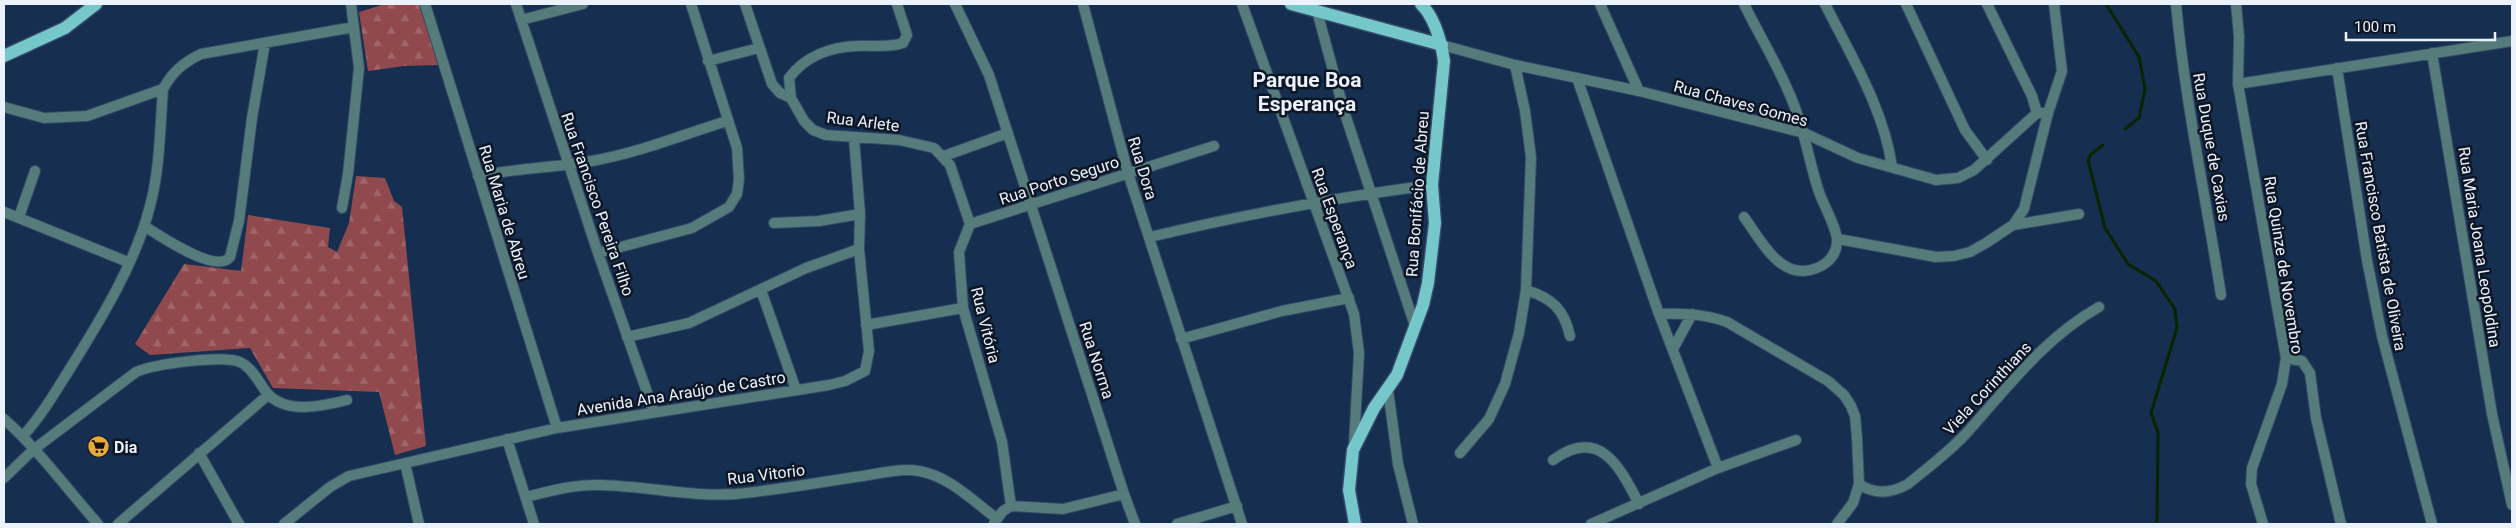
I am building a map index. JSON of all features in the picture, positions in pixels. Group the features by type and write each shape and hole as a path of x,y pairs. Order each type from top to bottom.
{"main road":[{"path":"4,56 65,28 96,4"},
{"path":"1291,4 1442,45"},
{"name":"Rua Bonifácio de Abreu","path":"1355,524 1349,490 1353,450 1374,408 1388,390 1400,367 1423,305 1432,257 1435,223 1432,186 1444,61 1442,45 1434,25 1422,4"}],"street":[{"path":"342,208 348,174 359,68 351,4"},
{"name":"Rua Maria de Abreu","path":"425,4 557,428"},
{"name":"Rua Francisco Pereira Filho","path":"516,4 598,253 654,412"},
{"path":"521,20 583,4"},
{"path":"598,253 692,228 729,208 737,194 739,163 737,148 727,122 691,4"},
{"path":"745,4 758,48 772,84 780,93 791,98"},
{"path":"791,98 789,78 805,61 818,54 855,46 894,46 903,43 907,34 897,4"},
{"name":"Rua Norma","path":"955,4 989,75 1135,524"},
{"name":"Rua Dora","path":"1083,4 1128,173 1242,524"},
{"name":"Rua Esperança","path":"1242,4 1312,203 1349,298 1358,334 1359,353 1353,450"},
{"path":"1600,4 1639,91"},
{"path":"1744,4 1794,104 1818,189 1838,240 1836,249 1827,263 1810,270 1792,270 1766,248 1744,217"},
{"path":"1826,4 1880,118 1890,146 1892,167"},
{"path":"1906,4 1965,130 1987,160"},
{"path":"1987,4 2042,113"},
{"path":"2013,225 2024,209 2029,194 2042,113 2062,71 2054,4"},
{"name":"Rua Duque de Caxias","path":"2176,4 2187,98 2204,185 2222,295"},
{"name":"Rua Quinze de Novembro","path":"2236,4 2238,84 2286,358 2282,384 2250,476 2263,524"},
{"path":"1317,11 1344,111 1415,326"},
{"path":"24,436 35,423 88,340 128,262 144,226 154,186 163,89 171,74 185,62 201,54 354,27"},
{"path":"2238,84 2512,41"},
{"path":"144,226 197,256 213,262 222,263 230,257 239,221 252,118 265,43"},
{"name":"Rua Chaves Gomes","path":"1442,45 1515,65 1639,91 1804,134 1839,150 1936,180 1949,180 1967,175 2042,113"},
{"path":"708,61 758,48"},
{"name":"Rua Maria Joana Leopoldina","path":"2432,53 2492,414 2512,504"},
{"path":"1460,453 1489,420 1500,397 1519,332 1526,290 1531,157 1527,125 1515,65"},
{"name":"Rua Francisco Batista de Oliveira","path":"2337,68 2367,260 2382,336 2432,524"},
{"path":"1577,78 1659,314 1718,468"},
{"path":"4,107 44,118 87,116 163,89"},
{"name":"Rua Arlete","path":"791,98 804,122 813,130 826,135 899,140 934,148 944,156"},
{"path":"478,176 509,170 569,165 634,152 727,122"},
{"path":"970,224 958,184 944,156 1008,133"},
{"name":"Avenida Ana Araújo de Castro","path":"284,524 322,493 349,476 557,428 845,381 865,371 869,351 859,249 860,214 854,138"},
{"name":"Rua Porto Seguro","path":"970,224 1214,146"},
{"path":"19,217 35,171"},
{"path":"1150,237 1246,215 1312,203 1371,193 1432,186"},
{"path":"4,212 128,262"},
{"path":"774,223 820,221 860,214"},
{"path":"1838,240 1936,256 1954,256 1970,252 2013,225 2079,214"},
{"name":"Rua Vitória","path":"970,224 959,252 963,308 1002,442 1012,506"},
{"path":"627,337 689,323 806,268 859,249"},
{"path":"761,290 796,390"},
{"path":"1526,290 1542,295 1554,302 1564,316 1570,336"},
{"path":"1181,339 1282,311 1349,298"},
{"name":"Viela Corinthians","path":"1859,484 1873,491 1896,490 1914,479 1953,446 2020,370 2071,326 2099,307"},
{"path":"866,326 963,308"},
{"path":"1659,314 1711,316 1726,322 1820,376 1844,395 1855,416 1859,484 1852,504 1837,524"},
{"path":"1673,349 1692,314"},
{"path":"2286,358 2302,361 2310,373 2316,418 2341,524"},
{"path":"4,478 33,450 68,426 123,381 147,367 170,363 230,360 242,363 268,394 294,407 314,406 347,400"},
{"path":"1388,390 1398,464 1413,524"},
{"path":"118,524 268,394"},
{"path":"4,419 24,436 33,450 98,524"},
{"path":"507,439 534,524"},
{"path":"1591,524 1718,468 1796,440"},
{"path":"1552,460 1571,450 1582,448 1605,453 1624,474 1639,504"},
{"path":"199,453 239,524"},
{"path":"405,463 419,524"},
{"name":"Rua Vitorio","path":"526,497 560,489 598,485 648,488 678,494 737,494 912,471 937,476 953,485 995,521"},
{"path":"995,521 1002,511 1012,506 1063,509 1124,494"},
{"path":"1177,524 1237,506"}],"green space":[{"path":"385,4 419,4 440,65 404,66 368,71 359,12"},
{"path":"356,176 385,178 394,201 402,207 426,446 395,455 379,392 273,388 250,348 150,355 135,344 184,264 241,271 248,215 330,228 328,247 337,252 349,223"}],"waterway":[{"path":"2106,4 2139,57 2145,89 2139,118 2125,129"},
{"path":"2103,145 2091,154 2088,160 2105,228 2128,264 2156,281 2175,309 2177,328 2151,413 2158,432 2157,524"}],"place":[{"name":"Dia","path":"98,447"}],"district":[{"name":"Parque Boa Esperança","path":"1307,92"}]}
